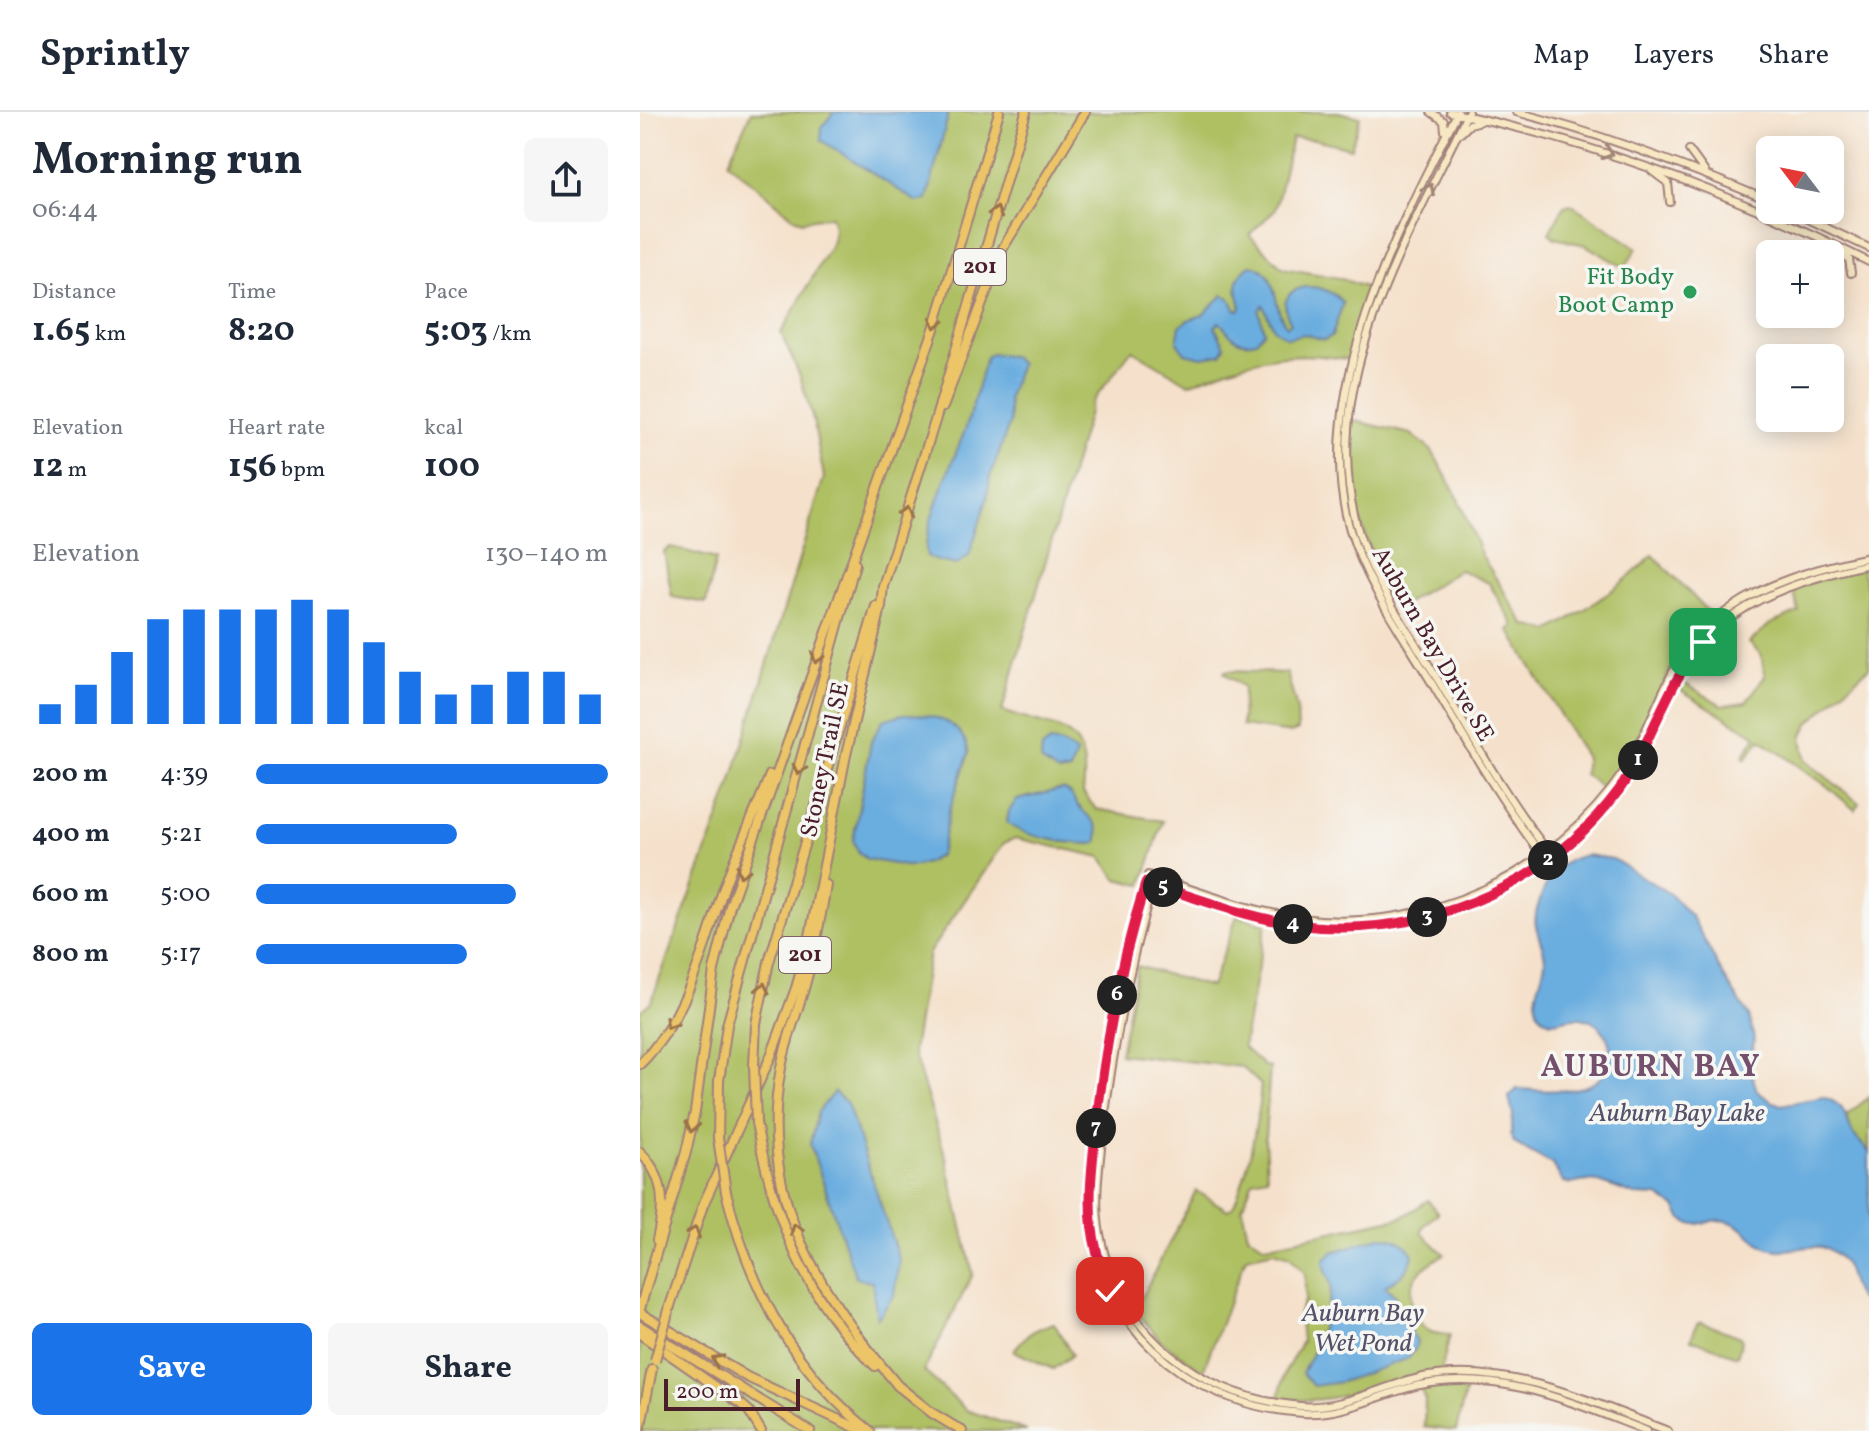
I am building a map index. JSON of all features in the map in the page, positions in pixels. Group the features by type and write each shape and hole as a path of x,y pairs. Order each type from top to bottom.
{"highway":[{"name":"Stoney Trail SE","path":"640,1408 703,1205 785,1022 808,946 883,586 1026,112"},
{"path":"935,421 947,399 1003,248 1085,112"},
{"name":"Stoney Trail SE","path":"640,1310 675,1197 691,1131 721,939 795,719 934,329 998,115"},
{"path":"864,532 727,1025 719,1081 718,1138 726,1192 741,1246 765,1305 801,1361 831,1395 870,1431"},
{"path":"883,586 769,962 756,1024 756,1123 776,1209 789,1243 814,1291 854,1345 899,1387 932,1413 962,1431"},
{"path":"640,1064 659,1041 684,998 727,880 795,719"},
{"path":"834,814 817,936 778,1084 778,1159 788,1208 812,1266 855,1335 899,1387"},
{"path":"640,1152 656,1172 663,1203 646,1290"},
{"path":"640,1310 747,1377 863,1431"},
{"path":"640,1326 810,1431"},
{"path":"640,1334 741,1404 761,1431"},
{"path":"640,1430 653,1365"}],"street":[{"path":"1431,112 1444,121 1444,138"},
{"path":"1516,112 1576,128 1756,195"},
{"path":"1455,113 1600,150 1680,177 1826,240"},
{"name":"Auburn Bay Drive SE","path":"1455,113 1411,203 1369,312 1343,407 1339,451 1341,483 1349,526 1371,582 1502,799 1547,856"},
{"name":"Auburn Bay Drive SE","path":"1467,114 1397,257 1380,300 1362,358 1347,431 1349,492 1359,535 1376,576 1547,856"},
{"path":"1451,145 1470,124 1487,121"},
{"path":"1689,150 1708,175"},
{"path":"1642,165 1668,183 1670,202"},
{"path":"1680,177 1683,166"},
{"path":"1819,224 1869,247 1866,260 1844,249"},
{"path":"1844,255 1849,259 1851,273"},
{"path":"1547,856 1578,826 1619,778 1645,734 1678,663 1705,628 1732,606 1770,584 1869,557"},
{"path":"1151,879 1275,921 1318,927 1359,927 1413,921 1464,906 1501,890 1583,830 1617,791 1649,741 1683,669 1719,626 1745,606 1778,589 1869,564"},
{"path":"1151,879 1128,948 1111,1027 1098,1115 1091,1195 1094,1240 1105,1279 1122,1312 1142,1340 1167,1363 1196,1383 1233,1399 1281,1410 1304,1413 1333,1411 1420,1385 1483,1381 1544,1393 1647,1431"},
{"path":"1151,879 1114,1050 1098,1199 1100,1234 1110,1271 1127,1308 1148,1336 1201,1378 1235,1393 1283,1403 1309,1406 1336,1404 1416,1379 1452,1374 1487,1374 1543,1385 1668,1431"}],"green space":[{"path":"751,112 1338,112 1360,117 1351,148 1314,139 1292,138 1275,210 1249,235 1283,268 1339,278 1373,290 1352,360 1306,355 1268,358 1189,384 1132,350 1092,402 1002,711 1066,732 1075,740 1082,752 1083,793 1096,809 1163,821 1142,885 1117,879 1101,857 1015,838 1004,843 929,953 913,1051 946,1158 973,1274 924,1371 966,1410 1027,1431 640,1431 640,1011 651,1002 729,790 824,477 813,419 800,376 781,333 833,241 834,228 831,216 802,221 794,218 728,162"},
{"path":"1571,204 1637,248 1625,268 1585,245 1555,238 1549,233 1564,206"},
{"path":"1351,420 1411,434 1432,451 1455,492 1482,556 1525,625 1549,631 1604,596 1653,555 1712,616 1680,654 1641,734 1605,790 1584,774 1586,758 1509,630 1514,626 1489,583 1460,570 1399,607 1375,560 1360,518 1352,473"},
{"path":"670,547 716,559 706,603 672,597 664,552"},
{"path":"1862,568 1868,593 1869,667 1808,724 1802,738 1806,761 1859,803 1855,810 1827,786 1760,739 1746,759 1743,757 1756,736 1676,687 1679,680 1722,705 1746,702 1765,676 1761,654 1749,643 1770,624 1799,612 1792,587"},
{"path":"1225,671 1287,673 1297,710 1298,730 1291,733 1242,726 1243,687"},
{"path":"1237,916 1266,924 1243,1047 1264,1066 1270,1067 1265,1137 1267,1177 1253,1180 1242,1208 1248,1235 1265,1246 1403,1217 1428,1200 1438,1213 1423,1227 1422,1233 1444,1254 1418,1274 1411,1297 1415,1313 1424,1327 1433,1333 1450,1335 1441,1371 1342,1396 1301,1400 1279,1398 1284,1374 1302,1341 1299,1313 1305,1299 1305,1273 1290,1256 1274,1251 1246,1257 1203,1371 1160,1340 1135,1310 1196,1191 1228,1210 1233,1207 1252,1148 1261,1085 1242,1067 1120,1054 1137,966 1211,987"},
{"path":"1869,1097 1869,1152 1852,1134 1847,1115"},
{"path":"1701,1322 1740,1337 1742,1341 1737,1356 1691,1339 1697,1324"},
{"path":"1054,1323 1072,1355 1053,1369 1014,1351 1031,1333"},
{"path":"1463,1384 1466,1389 1456,1431 1424,1427 1425,1400 1420,1387"}],"water":[{"path":"834,112 949,112 927,200 917,202 821,140 822,127"},
{"path":"1250,265 1267,274 1287,326 1291,323 1286,300 1292,293 1311,287 1334,294 1343,303 1332,336 1324,340 1305,334 1287,338 1274,329 1263,305 1259,311 1264,331 1256,341 1238,341 1219,322 1215,327 1225,346 1221,354 1202,357 1185,353 1177,342 1180,326 1203,315 1223,295 1230,298 1235,309 1239,310 1238,279"},
{"path":"991,354 1011,356 1020,364 1008,398 1010,422 990,477 987,499 969,556 957,565 937,561 927,556 929,530 965,430 986,357"},
{"path":"903,714 925,715 945,721 960,733 969,753 950,808 940,855 916,866 867,859 859,853 853,841 871,742 883,720"},
{"path":"1050,742 1062,744 1076,753 1070,771 1058,773 1041,761 1042,748"},
{"path":"1062,789 1095,823 1097,843 1050,839 1023,832 1007,822 1009,811 1017,800"},
{"name":"Auburn Bay Lake","path":"1586,855 1613,859 1670,894 1692,917 1749,1016 1754,1039 1750,1067 1757,1091 1781,1105 1824,1097 1844,1112 1853,1134 1869,1152 1869,1307 1856,1295 1847,1269 1831,1251 1817,1247 1772,1249 1727,1221 1691,1224 1682,1219 1675,1207 1658,1196 1635,1195 1599,1182 1563,1182 1552,1164 1514,1143 1509,1097 1517,1089 1561,1090 1586,1086 1605,1072 1609,1061 1608,1039 1593,1022 1577,1018 1551,1022 1542,1017 1536,1003 1545,961 1535,922 1538,906 1556,870"},
{"path":"834,1092 847,1103 899,1260 894,1295 877,1319 872,1282 856,1278 810,1144 818,1112"},
{"name":"Auburn Bay Wet Pond","path":"1380,1237 1400,1241 1413,1255 1403,1274 1385,1286 1395,1296 1402,1319 1417,1341 1415,1350 1407,1359 1341,1382 1313,1386 1302,1373 1316,1346 1330,1297 1331,1285 1325,1258 1333,1252"}],"place":[{"name":"Fit Body Boot Camp","path":"1690,292"}],"district":[{"name":"AUBURN BAY","path":"1651,1068"}],"route":[{"path":"1110,1291 1099,1261 1092,1226 1095,1136 1115,1004 1146,882 1275,921 1344,928 1413,921 1484,898 1553,857 1603,808 1631,772 1683,669 1703,642"}]}
